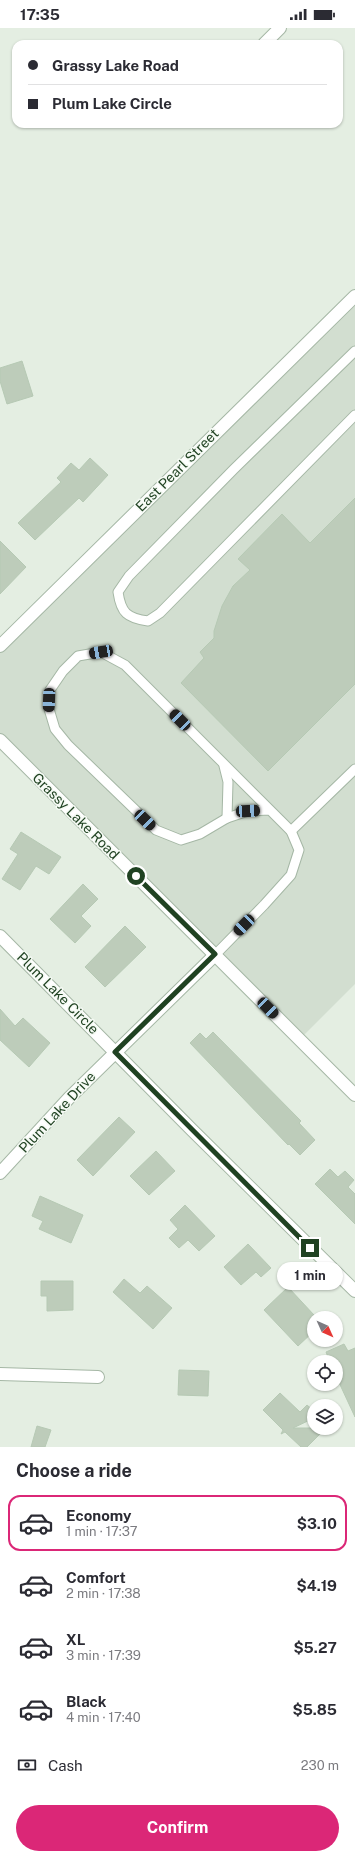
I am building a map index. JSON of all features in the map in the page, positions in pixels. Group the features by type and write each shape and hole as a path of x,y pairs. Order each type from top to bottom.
{"street":[{"path":"268,40 280,28"},
{"name":"East Pearl Street","path":"0,646 355,296"},
{"name":"Grassy Lake Road","path":"0,740 355,1095"},
{"name":"Plum Lake Circle","path":"0,936 220,1158 355,1291"},
{"path":"115,1052 215,954"},
{"name":"Plum Lake Drive","path":"0,1173 69,1098 115,1052"},
{"path":"0,1374 98,1377"}],"lane":[{"path":"355,351 234,469 130,576 118,592 120,607 132,619 148,621 160,613 355,415"},
{"path":"215,954 264,905 291,875 299,850 291,831 126,665 101,652 78,656 63,671 50,690 49,709 55,729 74,750 156,830 181,840 200,834 227,818 248,811 269,810"},
{"path":"224,764 228,782 227,818"},
{"path":"291,831 355,769"}],"shaded area":[{"path":"355,295 355,984 300,1039 0,740 0,646"}],"building":[{"path":"22,361 33,396 7,404 0,381 0,368"},
{"path":"90,458 108,475 83,502 79,498 35,540 18,523 61,482 57,478 71,463 79,470"},
{"path":"355,498 355,684 268,771 181,683 204,658 200,652 214,638 214,631 222,606 233,586 250,570 238,559 282,514 310,543"},
{"path":"0,541 26,567 0,594"},
{"path":"21,832 61,857 49,874 36,866 20,890 2,879 18,854 10,849"},
{"path":"83,884 98,899 81,916 91,926 75,943 50,919"},
{"path":"125,926 146,947 105,987 85,967"},
{"path":"0,1009 15,1026 23,1018 50,1043 29,1067 0,1040"},
{"path":"213,1032 301,1121 299,1123 315,1140 300,1155 289,1144 288,1145 190,1043 200,1033 206,1039"},
{"path":"119,1117 135,1132 93,1176 77,1160"},
{"path":"156,1151 175,1171 149,1195 130,1176"},
{"path":"330,1169 338,1177 345,1171 354,1180 348,1187 355,1194 355,1224 315,1184"},
{"path":"40,1196 83,1215 71,1243 39,1229 43,1221 32,1216"},
{"path":"185,1205 215,1236 199,1251 188,1240 179,1248 169,1238 178,1229 170,1220"},
{"path":"248,1244 271,1268 261,1277 256,1272 241,1285 224,1267"},
{"path":"124,1279 140,1293 147,1286 172,1308 153,1329 113,1292"},
{"path":"41,1281 73,1281 73,1310 47,1311 47,1296 41,1296"},
{"path":"288,1287 310,1311 307,1311 307,1338 298,1346 264,1310"},
{"path":"343,1344 348,1351 355,1348 355,1417 343,1391 343,1355 327,1355 326,1352 337,1347 343,1347"},
{"path":"179,1370 209,1371 208,1396 178,1395"},
{"path":"280,1393 300,1412 307,1405 307,1421 293,1428 307,1428 307,1435 319,1435 307,1447 301,1447 285,1432 281,1434 283,1430 263,1410"},
{"path":"37,1426 51,1430 45,1447 31,1447"}],"route":[{"path":"136,876 215,954 115,1052 310,1248"}]}
